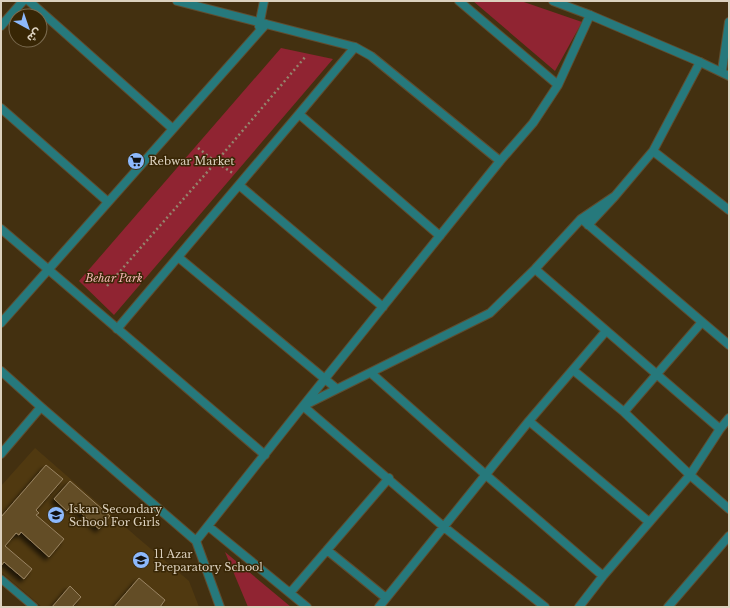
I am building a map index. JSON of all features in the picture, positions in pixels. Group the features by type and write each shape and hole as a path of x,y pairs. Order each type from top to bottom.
{"street":[{"path":"1,26 23,1"},
{"path":"29,1 173,129"},
{"path":"177,1 355,47 371,56 500,161"},
{"path":"1,323 258,33 263,24 264,1"},
{"path":"458,1 558,85"},
{"path":"554,1 725,73 729,22"},
{"path":"196,541 500,161 533,123 558,85 590,15"},
{"path":"117,329 355,47"},
{"path":"588,225 615,196 653,150 700,62"},
{"path":"1,108 108,202"},
{"path":"299,114 440,236"},
{"path":"653,150 729,210"},
{"path":"239,185 383,307"},
{"path":"303,406 490,314 535,269 581,219 615,196"},
{"path":"581,219 729,345"},
{"path":"1,229 265,455"},
{"path":"178,257 337,389"},
{"path":"535,269 720,429"},
{"path":"624,412 702,322"},
{"path":"379,607 529,421 606,331"},
{"path":"573,370 624,412 729,510"},
{"path":"1,371 196,541 220,607"},
{"path":"371,373 603,576"},
{"path":"303,406 389,478 444,527 545,607"},
{"path":"1,454 41,407"},
{"path":"579,607 603,576 690,475 720,429 729,418"},
{"path":"529,421 649,522"},
{"path":"290,593 389,478"},
{"path":"208,526 307,607"},
{"path":"668,607 729,536"},
{"path":"327,550 386,598"}],"lane":[{"path":"1,579 34,607"}],"path":[{"path":"107,286 216,162 306,56"},
{"path":"198,148 234,174"}],"shaded area":[{"name":"Iskan Secondary School For Girls","path":"35,448 189,581 199,607 42,607 1,572 1,486"}],"green space":[{"path":"473,1 521,1 582,22 555,71"},
{"name":"Behar Park","path":"281,48 333,59 114,315 79,281"},
{"path":"225,552 291,607 248,607"}],"building":[{"path":"46,465 63,479 36,510 39,513 36,515 64,539 49,557 21,532 19,535 16,533 5,546 32,569 24,579 4,562 1,566 1,517"},
{"path":"70,481 110,516 99,529 72,505 67,511 54,499"},
{"path":"139,578 165,600 160,607 114,607"},
{"path":"70,586 81,597 72,607 52,607"}],"place":[{"name":"Rebwar Market","path":"136,161"},
{"name":"Iskan Secondary School For Girls","path":"56,515"},
{"name":"11 Azar Preparatory School","path":"141,560"}]}
